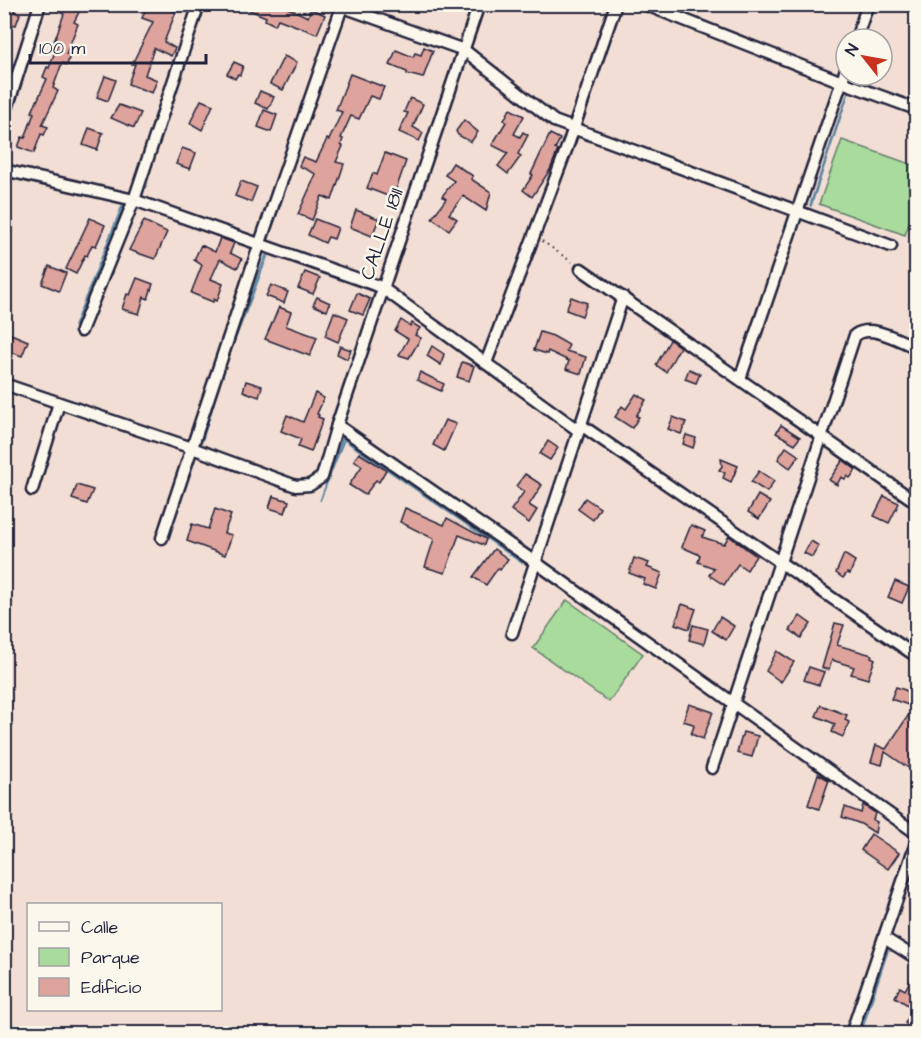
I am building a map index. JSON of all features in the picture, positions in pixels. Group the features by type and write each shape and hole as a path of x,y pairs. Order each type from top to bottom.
{"street":[{"path":"4,118 40,4"},
{"path":"81,331 134,200 199,4"},
{"name":"CALLE 1811","path":"192,448 296,486 310,485 322,477 337,425 479,4"},
{"path":"486,363 535,236 616,4"},
{"path":"644,4 834,79"},
{"path":"860,27 868,4"},
{"path":"162,538 340,5 464,50 554,121 891,246"},
{"path":"740,379 840,87"},
{"path":"856,87 916,109"},
{"path":"4,170 134,200 383,288 580,428 916,656"},
{"path":"581,269 916,502"},
{"path":"512,633 623,297"},
{"path":"712,768 855,335 861,330 870,330 916,347"},
{"path":"4,384 192,448"},
{"path":"32,490 59,403"},
{"path":"337,425 734,702 916,833"},
{"path":"851,1034 916,843"},
{"path":"884,938 916,958"}],"path":[{"path":"535,236 581,269"}],"green space":[{"path":"842,140 916,166 916,204 905,235 819,204"},
{"path":"567,600 643,654 609,702 533,648"}],"water":[{"path":"323,77 269,238 267,237"},
{"path":"849,92 811,206 810,205"},
{"path":"122,206 124,206 75,327 74,326"},
{"path":"266,255 268,255 228,358 202,442 227,357"},
{"path":"343,437 523,562 344,440 320,501"},
{"path":"887,950 861,1033 859,1033"}],"building":[{"path":"4,4 16,4 14,12 20,14 16,25 12,24 4,40"},
{"path":"65,4 74,4 81,8 74,22 78,24 66,54 70,55 67,65 62,63 53,88 58,91 42,125 48,127 44,135 41,134 34,153 18,147 22,137 25,138 34,113 32,112 47,79 43,77 47,67 49,68 58,43 54,42 64,14 61,13"},
{"path":"148,4 158,4 176,12 164,42 175,48 171,56 154,48 145,75 157,80 152,93 128,84 135,64 132,64 153,22 142,18"},
{"path":"235,4 279,4 308,17 311,9 325,15 317,34 278,19 275,25 265,20 266,17"},
{"path":"424,47 433,51 423,78 407,74 390,65 396,50 413,57 415,53 421,55"},
{"path":"284,56 297,62 283,90 270,84"},
{"path":"234,62 243,66 240,75 238,74 235,79 227,74"},
{"path":"350,74 384,87 379,99 370,96 359,119 351,116 341,138 343,146 336,162 344,164 332,200 322,196 312,220 298,214 316,174 299,166 303,157 316,162 327,139 329,140 342,112 336,110"},
{"path":"105,76 116,80 108,101 97,97"},
{"path":"260,91 274,97 268,109 255,103"},
{"path":"410,98 423,104 413,127 423,133 419,141 399,132 408,113 404,112"},
{"path":"201,100 213,105 202,130 190,123"},
{"path":"119,105 141,113 134,128 111,118"},
{"path":"510,109 524,116 514,134 520,137 523,132 528,135 518,154 521,156 508,174 498,166 508,153 492,145 506,122 504,120"},
{"path":"264,110 277,115 271,132 258,127"},
{"path":"464,120 478,132 471,142 458,135 456,131"},
{"path":"89,128 103,133 97,150 83,145"},
{"path":"550,134 560,139 555,149 558,150 550,170 532,197 523,190 533,175 531,174"},
{"path":"182,148 196,153 190,169 176,164"},
{"path":"385,153 406,161 393,198 367,188 373,173 377,175"},
{"path":"453,163 491,192 486,211 463,196 449,214 457,219 449,230 432,218 446,199 442,196 454,181 445,175"},
{"path":"241,181 257,187 251,202 235,196"},
{"path":"356,210 379,219 372,236 350,227"},
{"path":"90,218 105,225 96,246 92,245 76,274 66,269"},
{"path":"315,219 338,228 334,239 328,237 325,243 308,235"},
{"path":"144,221 167,232 155,259 129,250"},
{"path":"220,238 234,243 230,253 242,259 237,268 220,259 211,279 223,284 217,301 214,299 213,302 191,293 202,265 194,260 201,245 215,252"},
{"path":"49,266 66,273 59,291 42,284"},
{"path":"305,272 320,278 313,294 298,288"},
{"path":"137,278 153,284 148,299 144,297 139,314 122,309 127,294 130,295"},
{"path":"271,285 288,292 284,303 266,296"},
{"path":"357,293 370,299 363,315 350,310"},
{"path":"317,297 330,303 327,311 313,305"},
{"path":"571,297 587,303 582,316 566,310"},
{"path":"279,307 291,312 286,326 317,337 310,356 265,339"},
{"path":"334,312 348,318 338,342 325,336"},
{"path":"401,320 410,326 412,323 420,328 415,335 421,338 409,358 399,355 408,339 395,331"},
{"path":"540,332 569,345 566,351 586,357 581,374 566,369 569,361 548,351 547,354 534,350"},
{"path":"11,334 28,341 22,356 6,350"},
{"path":"670,340 680,347 666,372 656,365"},
{"path":"340,346 351,350 347,359 337,354"},
{"path":"432,346 444,354 441,365 427,356"},
{"path":"462,362 474,366 469,381 457,377"},
{"path":"689,369 700,374 696,383 685,379"},
{"path":"420,372 444,384 441,391 417,380"},
{"path":"246,381 262,386 259,397 243,391"},
{"path":"315,393 324,398 317,414 323,419 311,452 298,447 301,439 281,431 287,415 303,422"},
{"path":"636,394 646,400 632,428 615,417 622,406 626,409"},
{"path":"673,417 686,422 681,434 668,429"},
{"path":"445,420 456,424 444,451 433,445"},
{"path":"781,425 800,437 795,444 776,433"},
{"path":"686,435 696,438 693,448 683,444"},
{"path":"548,441 558,448 550,460 540,454"},
{"path":"786,447 799,456 790,468 778,459"},
{"path":"359,453 386,470 379,482 376,480 365,495 349,485 362,466 354,460"},
{"path":"721,459 738,466 731,482 723,478 725,473 719,470 722,466"},
{"path":"843,460 856,470 850,478 841,477 837,485 829,480"},
{"path":"759,471 774,481 767,492 751,482"},
{"path":"525,474 542,485 529,505 537,510 529,523 511,510 524,492 516,486"},
{"path":"77,485 93,490 87,504 72,499"},
{"path":"758,495 770,502 759,519 748,512"},
{"path":"273,496 289,501 285,513 269,508"},
{"path":"884,496 899,503 889,523 874,516"},
{"path":"585,498 600,508 593,520 578,509"},
{"path":"405,508 444,525 447,518 486,539 484,545 459,535 445,573 425,567 434,539 400,522"},
{"path":"215,509 231,515 224,533 232,535 225,555 187,541 192,524 208,529"},
{"path":"691,525 705,531 702,537 724,544 729,536 756,556 747,570 738,564 724,585 709,575 714,568 698,562 700,555 682,547"},
{"path":"811,541 819,546 812,557 804,553"},
{"path":"494,549 508,559 500,570 498,568 486,585 473,577"},
{"path":"844,554 855,561 850,574 847,573 843,578 836,573"},
{"path":"634,558 649,563 647,567 662,573 656,589 643,584 645,579 629,573"},
{"path":"895,581 909,587 902,603 888,597"},
{"path":"682,604 696,609 689,629 675,624"},
{"path":"800,616 811,624 801,638 790,630"},
{"path":"720,617 734,626 726,640 712,631"},
{"path":"835,623 844,625 837,645 872,655 871,657 875,659 868,679 851,674 854,667 832,660 829,670 822,668"},
{"path":"693,625 708,629 704,644 689,640"},
{"path":"777,651 794,662 781,682 766,671"},
{"path":"809,667 824,672 819,685 804,680"},
{"path":"896,687 905,690 916,700 916,746 911,755 916,758 916,773 885,752 882,765 871,762 876,745 886,749 914,707 891,699"},
{"path":"689,704 713,712 703,739 691,734 693,724 683,721"},
{"path":"821,705 847,715 845,720 849,722 843,737 832,732 835,724 816,716"},
{"path":"743,732 758,736 752,757 737,753"},
{"path":"818,774 829,780 819,809 808,805"},
{"path":"863,805 875,813 873,820 877,822 875,833 861,824 842,817 845,807 861,813"},
{"path":"871,834 899,853 888,869 861,850"},
{"path":"916,970 916,998 911,1007 895,997 900,987 905,990"},
{"path":"916,1005 916,1031 905,1023"}]}
